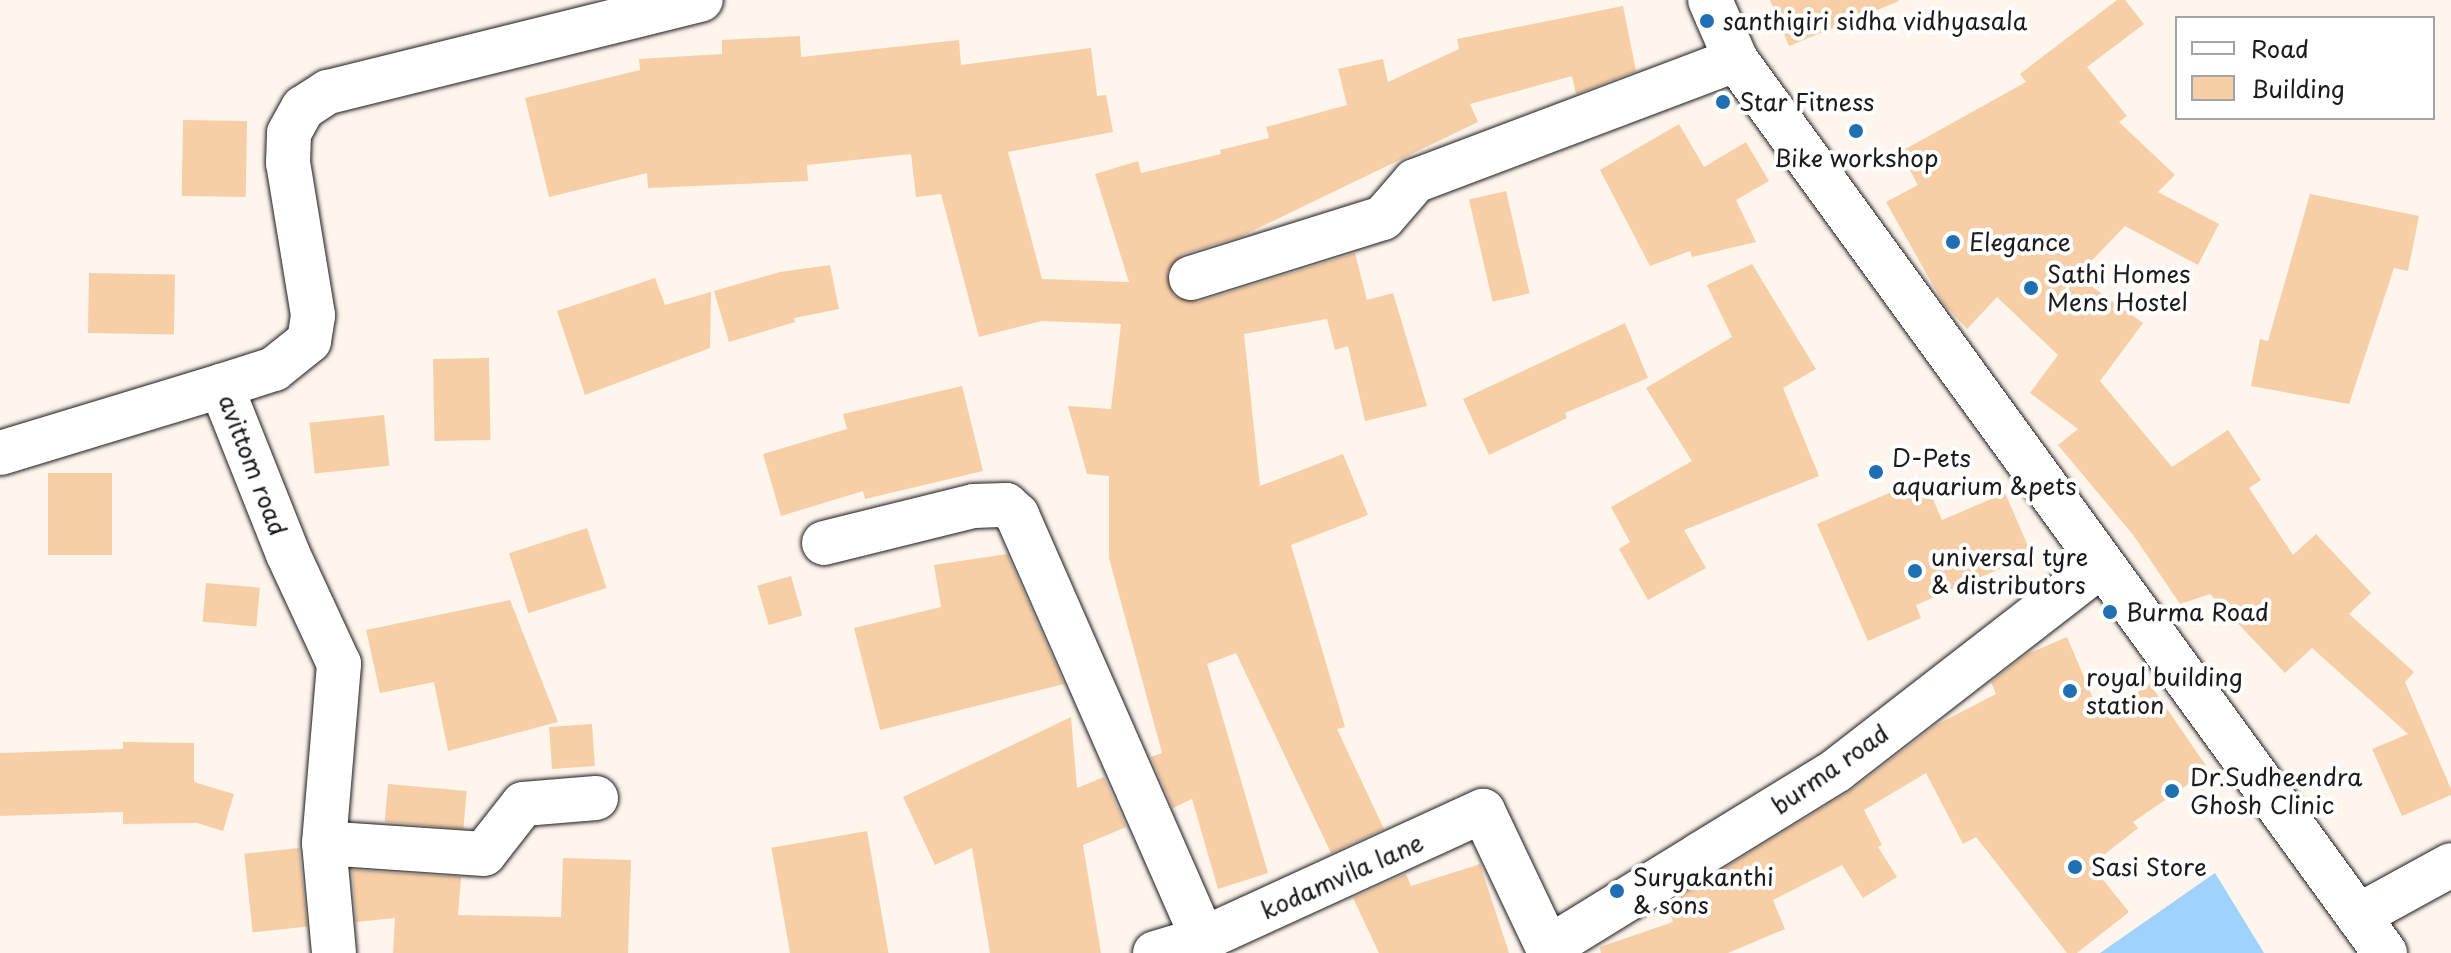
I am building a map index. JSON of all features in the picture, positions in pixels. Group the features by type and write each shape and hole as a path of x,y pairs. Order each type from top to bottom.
{"street":[{"name":"avittom road","path":"324,843 339,664 288,554 221,386 274,369 309,341 313,315 288,163 289,133 303,108 328,92 701,0"},
{"path":"1710,0 1736,60 2385,953"},
{"path":"1191,278 1383,218 1415,181 1736,60"},
{"path":"0,453 221,386"},
{"path":"824,543 974,506 1006,505 1017,515 1203,939"},
{"name":"burma road","path":"1549,950 1837,770 2101,565"},
{"path":"334,953 324,843 484,854 523,804 596,798"},
{"name":"kodamvila lane","path":"1155,953 1203,939 1483,811 1500,854 1549,950"},
{"path":"2358,916 2451,865"}],"water":[{"path":"2215,873 2264,953 2100,953"}],"building":[{"path":"1770,0 1898,0 1899,1 1789,46"},
{"path":"2117,0 2125,0 2144,24 2087,67 2127,116 2119,122 2175,175 2158,192 2219,224 2198,265 2125,226 2077,276 2143,323 2100,381 2172,467 2228,430 2261,480 2249,488 2293,555 2316,534 2371,593 2349,614 2414,672 2405,682 2451,789 2451,795 2402,816 2372,749 2408,734 2312,648 2285,673 2210,594 2180,604 2134,536 2058,445 2078,429 2030,393 2058,355 1997,297 1967,329 1943,303 1886,202 1918,185 1900,152 2026,82 2020,74"},
{"path":"1623,6 1636,71 1576,94 1572,76 1470,104 1478,122 1242,236 1183,254 1167,272 1174,296 1198,302 1355,253 1367,300 1393,293 1427,406 1365,421 1348,346 1335,350 1327,319 1244,334 1260,486 1343,454 1368,515 1291,545 1345,727 1337,729 1384,829 1331,853 1236,653 1207,664 1268,873 1218,889 1192,799 1173,808 1151,757 1162,753 1109,558 1109,476 1087,474 1068,406 1111,409 1121,324 1042,321 979,337 941,194 916,197 911,154 807,165 808,181 648,188 647,173 549,197 525,98 640,70 639,59 722,54 722,40 800,36 801,57 959,40 961,65 1091,48 1097,96 1106,95 1113,132 1008,152 1042,279 1129,282 1095,174 1138,161 1141,173 1221,154 1220,150 1269,138 1266,127 1347,105 1338,69 1383,59 1388,82 1459,49 1457,39"},
{"path":"183,120 247,121 246,197 182,196"},
{"path":"1679,124 1704,167 1746,142 1769,181 1736,200 1756,242 1692,257 1690,251 1650,266 1600,170"},
{"path":"1506,191 1530,293 1493,302 1469,200"},
{"path":"2310,194 2419,216 2408,271 2394,268 2349,404 2251,386 2260,339 2268,341"},
{"path":"1752,264 1816,369 1783,388 1819,476 1684,530 1706,568 1648,600 1619,549 1630,542 1611,507 1692,461 1646,388 1732,337 1707,285"},
{"path":"830,265 839,309 794,318 795,322 729,342 714,291 780,272"},
{"path":"89,273 175,275 174,334 88,333"},
{"path":"655,278 665,305 711,292 710,348 585,395 557,311"},
{"path":"1625,323 1648,378 1565,413 1567,418 1489,455 1463,399"},
{"path":"489,358 490,440 434,441 433,359"},
{"path":"962,386 983,471 865,499 863,491 781,516 763,454 847,429 843,414"},
{"path":"384,415 389,466 315,474 309,423"},
{"path":"48,473 112,473 112,555 48,555"},
{"path":"1924,478 1942,520 2005,493 2032,555 1916,605 1921,618 1868,641 1817,524"},
{"path":"587,528 606,588 528,613 509,553"},
{"path":"1007,554 1064,684 880,730 854,628 941,607 934,565"},
{"path":"791,576 802,615 769,625 757,586"},
{"path":"206,583 260,588 256,627 203,622"},
{"path":"510,600 558,722 448,751 434,682 380,693 366,630"},
{"path":"2067,637 2101,717 2150,684 2209,770 2133,822 2138,828 2091,865 2129,912 2077,953 2067,953 1976,837 1963,844 1926,773 1864,810 1882,845 1878,847 1897,877 1863,898 1842,865 1773,900 1785,929 1728,953 1601,953 1600,947 1673,922 1666,904 1850,791 1936,725 1996,694 1991,682 2027,654"},
{"path":"1071,717 1077,788 1104,777 1126,827 1083,845 1101,953 990,953 972,848 935,865 903,797"},
{"path":"592,724 595,766 552,769 549,727"},
{"path":"123,742 194,743 194,782 234,794 223,831 197,823 123,824 123,812 0,816 0,753 123,749"},
{"path":"388,784 467,791 463,829 385,822"},
{"path":"867,831 889,953 790,953 771,848"},
{"path":"299,848 307,927 253,932 244,854"},
{"path":"563,858 631,860 628,953 393,953 395,918 356,922 352,870 461,877 458,915 561,917"},
{"path":"1480,864 1509,953 1379,953 1353,898 1406,874 1411,886"}],"place":[{"name":"santhigiri sidha vidhyasala","path":"1707,21"},
{"name":"Star Fitness","path":"1723,102"},
{"name":"Bike workshop","path":"1856,131"},
{"name":"Elegance","path":"1953,242"},
{"name":"Sathi Homes Mens Hostel","path":"2031,288"},
{"name":"D-Pets aquarium &pets","path":"1876,472"},
{"name":"universal tyre & distributors","path":"1915,571"},
{"name":"Burma Road","path":"2110,612"},
{"name":"royal building station","path":"2070,691"},
{"name":"Dr.Sudheendra Ghosh Clinic","path":"2172,791"},
{"name":"Sasi Store","path":"2075,867"},
{"name":"Suryakanthi & sons","path":"1617,891"}]}
